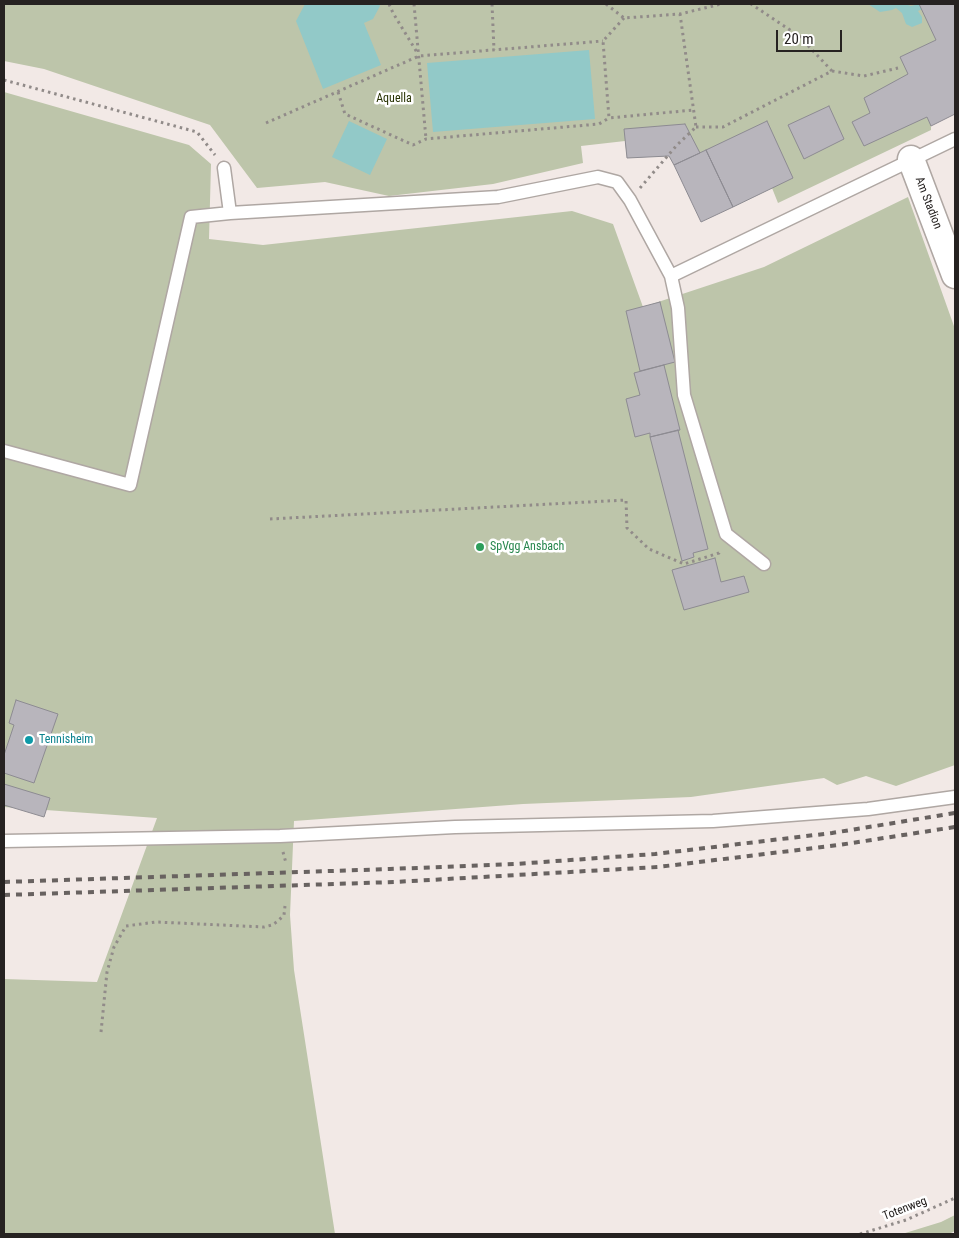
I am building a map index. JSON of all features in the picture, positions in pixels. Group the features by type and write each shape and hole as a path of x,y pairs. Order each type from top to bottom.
{"street":[{"name":"Am Stadion","path":"911,159 955,275"}],"lane":[{"path":"671,276 955,139"},
{"path":"224,168 230,213"},
{"path":"4,451 130,486 191,217 498,197 598,177 617,182 630,200 671,276 678,308 684,395 726,534 764,564"},
{"path":"4,841 280,836 427,828 678,822 868,809 955,797"}],"path":[{"path":"389,4 419,56"},
{"path":"414,4 426,138"},
{"path":"492,4 494,50"},
{"path":"606,4 624,18 680,14 721,4"},
{"path":"751,4 799,36 832,70 864,76 898,68"},
{"path":"680,14 696,127"},
{"path":"266,123 419,56 604,41 624,18"},
{"path":"604,41 609,118"},
{"path":"630,200 677,145 696,127 723,127 832,70"},
{"path":"4,80 197,132 224,168"},
{"path":"338,92 345,114 413,145 426,138 599,124 609,118 693,110"},
{"path":"270,519 626,500 627,528 649,549 684,564 719,553 726,534"},
{"path":"101,1032 107,972 114,947 126,926 156,922 272,925 284,916 285,906"},
{"name":"Totenweg","path":"860,1234 906,1220 955,1198"}],"green space":[{"name":"Aquella","path":"4,4 955,4 955,114 931,125 931,130 778,203 772,188 733,207 700,153 674,165 669,156 627,158 625,141 581,146 583,163 493,184 389,196 325,182 257,188 210,125 44,69 4,61"},
{"name":"SpVgg Ansbach","path":"4,92 189,145 211,164 209,239 263,245 572,211 613,224 643,307 764,267 908,197 955,329 955,765 896,786 866,776 837,785 824,778 691,797 523,804 294,821 290,915 294,970 335,1234 4,1234 4,979 97,982 157,818 4,807"},
{"path":"955,1215 955,1231 949,1234 902,1234 941,1222"}],"water":[{"path":"305,4 379,4 380,6 373,19 364,23 381,65 323,89 296,21"},
{"path":"868,4 905,4 911,6 919,4 922,9 918,11 922,17 922,23 912,27 906,24 902,13 896,8 880,12"},
{"path":"589,50 595,119 433,132 427,63"},
{"path":"349,121 387,139 370,175 332,157"}],"building":[{"path":"919,4 955,4 955,114 931,126 927,117 864,146 852,122 870,113 864,98 908,74 900,57 936,40"},
{"path":"829,106 844,139 804,159 788,125"},
{"path":"767,121 793,178 733,207 706,150"},
{"path":"685,124 700,153 674,165 669,156 627,158 624,129"},
{"path":"706,150 733,207 701,222 674,165"},
{"path":"660,302 675,362 640,371 626,311"},
{"path":"664,365 680,430 650,437 650,433 635,437 626,399 640,395 634,373"},
{"path":"678,430 708,549 693,553 694,557 682,561 650,437"},
{"path":"715,558 721,582 744,576 749,592 684,610 672,570"},
{"name":"Tennisheim","path":"16,700 58,714 34,783 4,773 4,755 14,725 9,723"},
{"path":"4,784 50,798 44,817 4,805"}],"railway":[{"path":"4,882 515,864 655,854 832,833 955,813"},
{"path":"4,895 394,882 658,867 839,845 955,827"}],"place":[{"name":"SpVgg Ansbach","path":"480,547"},
{"name":"Tennisheim","path":"29,740"}]}
